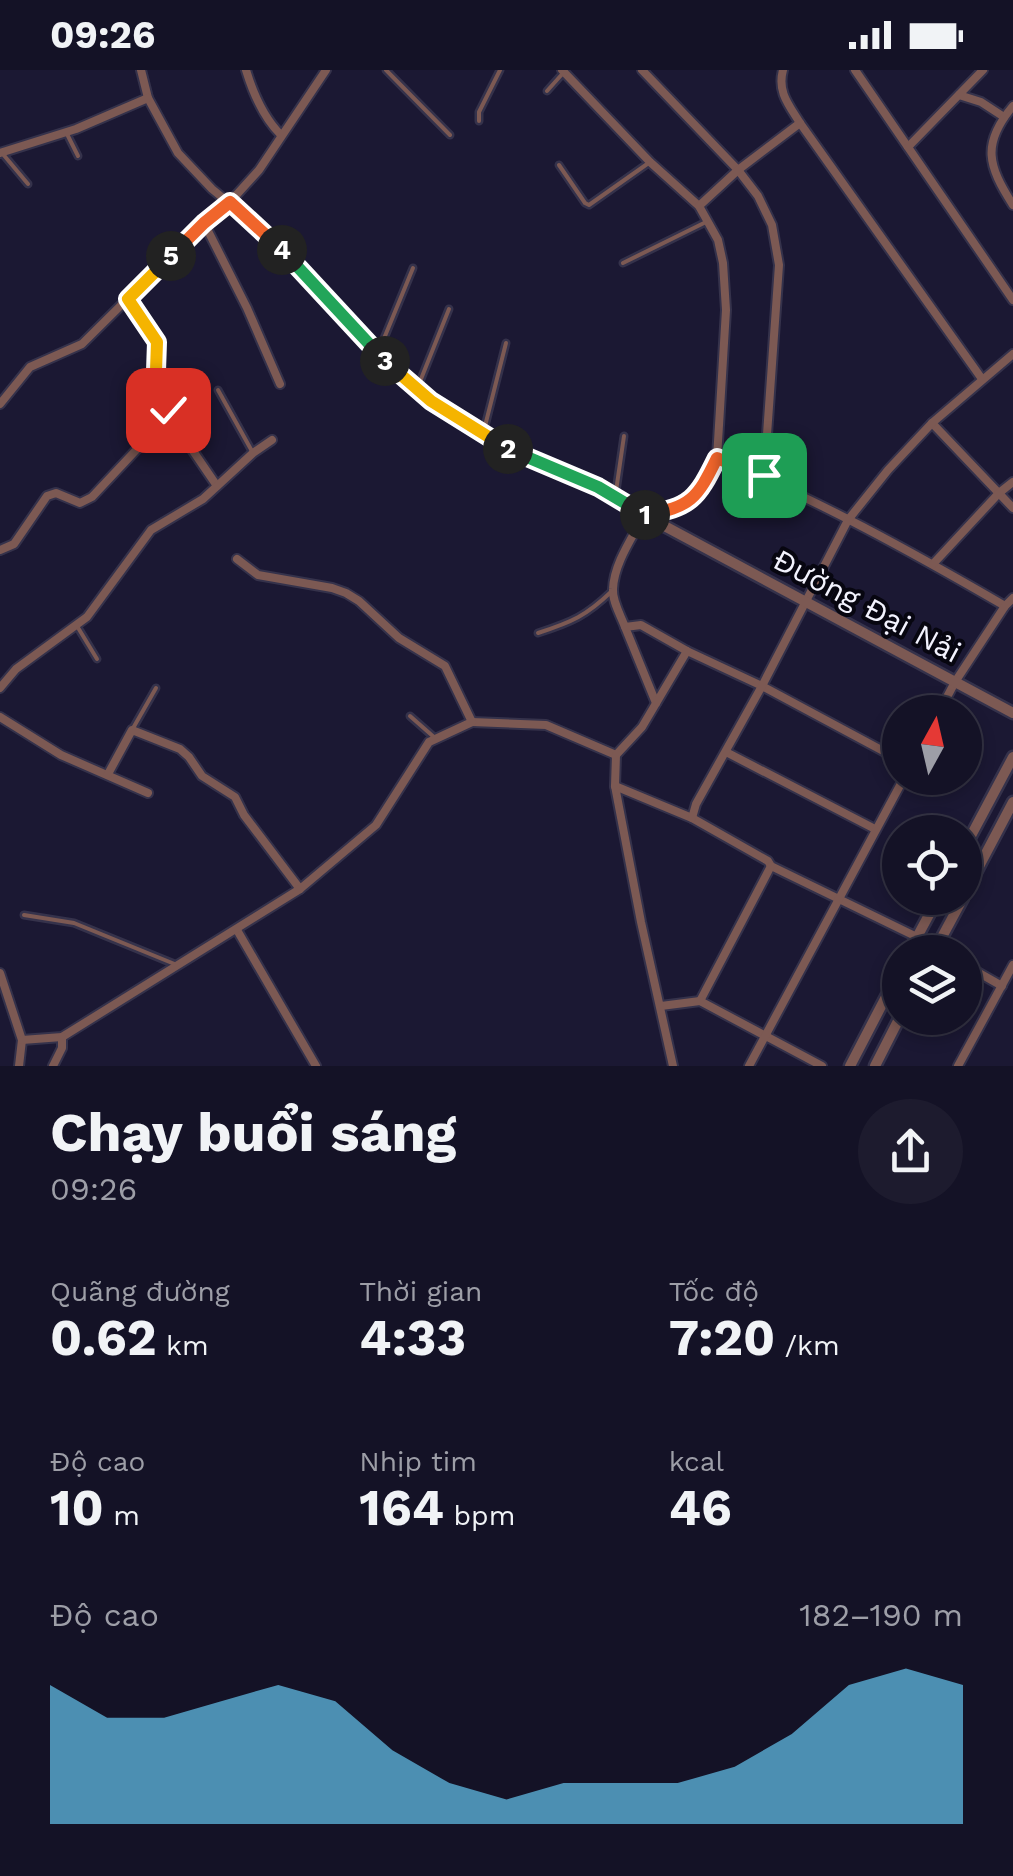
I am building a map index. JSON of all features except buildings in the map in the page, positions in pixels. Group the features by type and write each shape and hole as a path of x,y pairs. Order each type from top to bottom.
{"street":[{"path":"141,70 148,98 178,153 212,189 282,249 417,390 504,447 598,487 644,515 692,499 702,490 717,458 726,310 724,263 718,240 699,206 650,162 563,71"},
{"path":"246,70 251,86 281,135"},
{"path":"0,404 30,367 82,344 230,202 259,170 326,70"},
{"path":"642,70 738,170 758,196 772,225 779,265 764,478"},
{"path":"783,70 781,92 800,123 982,378"},
{"path":"856,70 1013,300"},
{"path":"908,146 983,70"},
{"path":"959,95 981,102 1004,117"},
{"path":"1,153 66,132 148,98"},
{"path":"1013,106 993,137 990,152 992,166 1013,204"},
{"path":"699,206 738,170 800,123"},
{"path":"204,223 248,308 280,384"},
{"path":"128,299 157,342 156,371 170,414 217,486"},
{"path":"692,818 848,520 932,424 1013,354"},
{"path":"0,550 14,544 47,496 56,493 80,504 92,497 170,414"},
{"path":"932,424 1013,508"},
{"path":"0,688 16,668 87,616 151,530 194,506 272,440"},
{"path":"717,458 848,520 1005,606"},
{"path":"933,564 999,492 1013,482"},
{"path":"644,515 622,558 612,592 656,703"},
{"name":"Đường Đại Nải","path":"644,515 1013,713"},
{"path":"236,558 258,575 332,588 359,601 399,638 446,666 472,722"},
{"path":"948,695 1013,598"},
{"path":"625,627 641,625 882,750"},
{"path":"673,1066 616,786 616,755 642,727 687,651"},
{"path":"0,717 61,755 148,793"},
{"path":"22,1040 62,1037 300,889 376,825 424,748 435,738 472,722 546,726 616,755"},
{"path":"108,774 132,730 172,744 190,757 202,776 238,800 244,815 300,889"},
{"path":"726,752 876,829"},
{"path":"982,815 1013,757"},
{"path":"616,786 692,818 772,866 913,935"},
{"path":"749,1066 895,795"},
{"path":"982,861 1013,802"},
{"path":"700,1000 772,866"},
{"path":"237,930 316,1066"},
{"path":"958,1066 1013,965"},
{"path":"0,973 22,1040 19,1066"},
{"path":"982,975 1002,986"},
{"path":"661,1006 700,1000 822,1066"},
{"path":"850,1066 882,1005"},
{"path":"875,1066 891,1035"},
{"path":"54,1066 62,1037"}],"lane":[{"path":"386,70 450,134"},
{"path":"479,122 500,70"},
{"path":"547,90 563,71"},
{"path":"66,132 78,156"},
{"path":"1,153 28,184"},
{"path":"559,165 590,205 650,162"},
{"path":"622,263 708,221"},
{"path":"378,352 413,268"},
{"path":"417,390 450,309"},
{"path":"483,434 506,343"},
{"path":"218,390 253,453"},
{"path":"615,498 624,436"},
{"path":"538,632 577,620 612,592"},
{"path":"77,626 98,659"},
{"path":"132,730 156,688"},
{"path":"410,716 435,738"},
{"path":"24,915 74,922 176,965"}],"route":[{"path":"168,410 156,371 157,342 128,299 230,202 270,237 417,390 504,447 598,487 644,515 692,499 702,490 717,458 764,475"}]}
